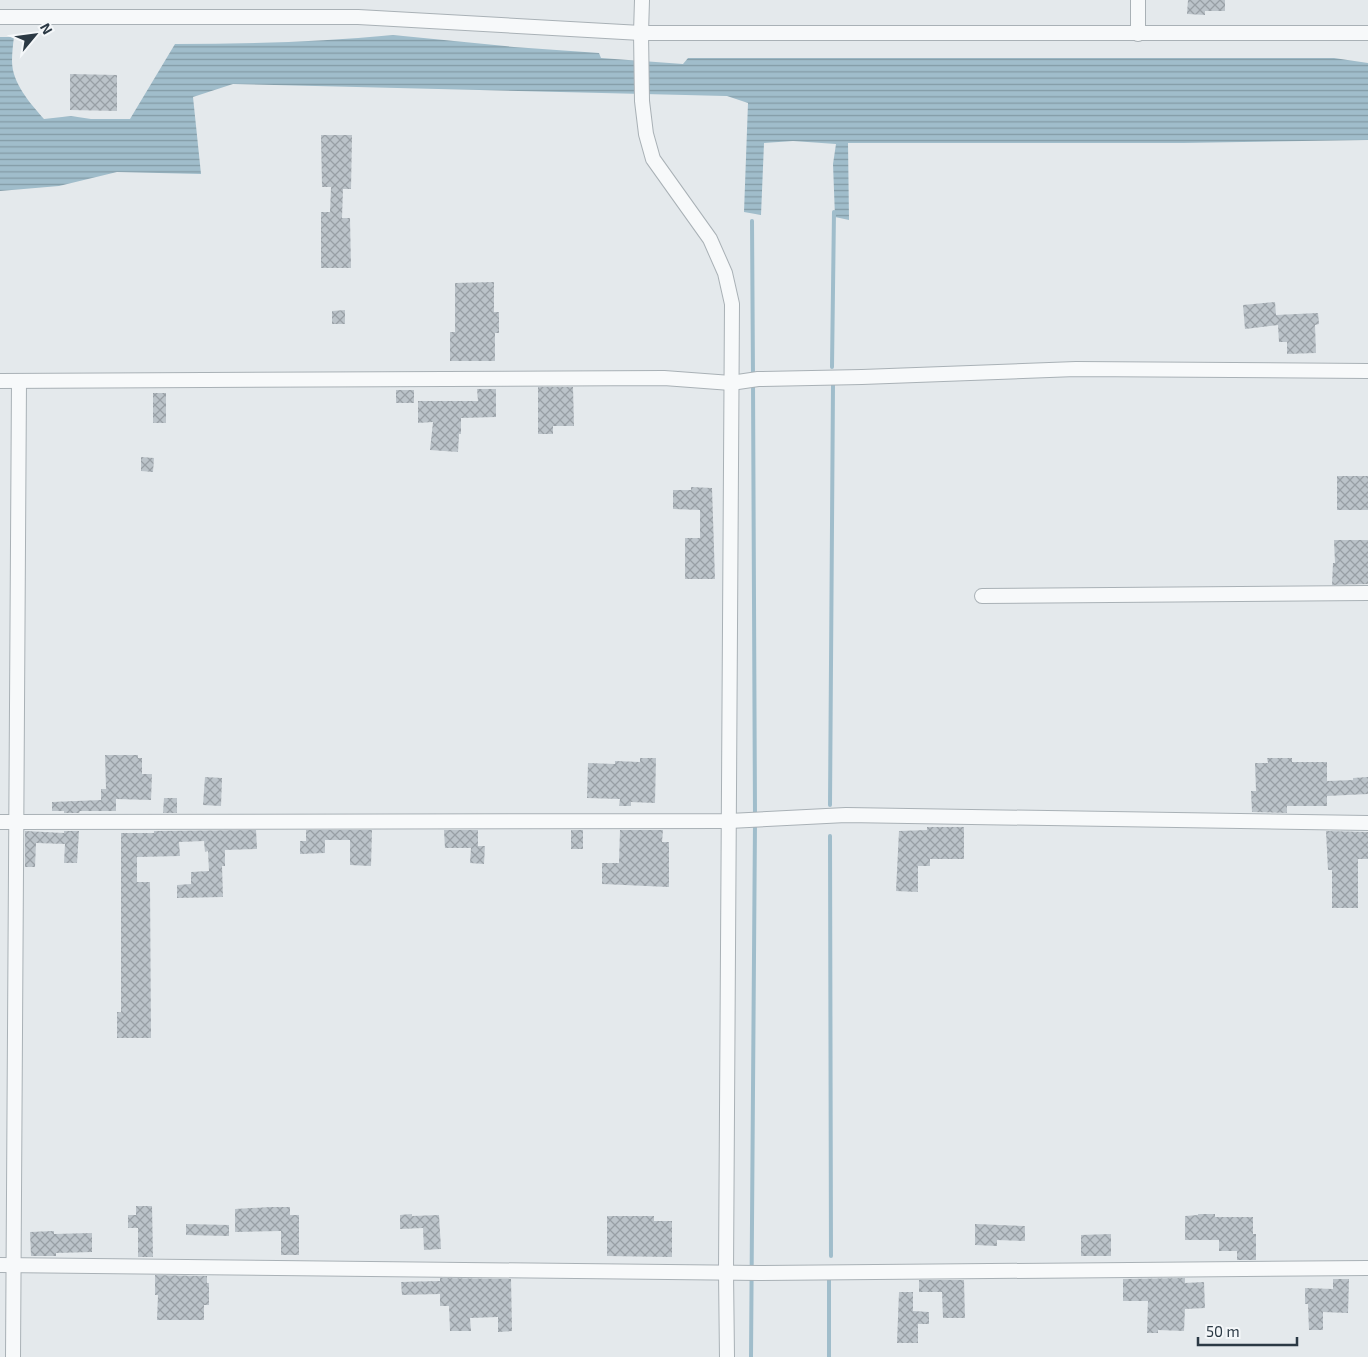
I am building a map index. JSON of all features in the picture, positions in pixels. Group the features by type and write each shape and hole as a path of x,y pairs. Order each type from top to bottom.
{"street":[{"path":"1138,0 1138,34"},
{"path":"642,1 642,101 646,134 653,159 710,239 725,273 732,304 729,821 731,1272 727,1357"},
{"path":"0,16 358,17 641,34 1368,33"},
{"path":"0,381 664,378 731,383 758,379 1076,369 1368,370"},
{"path":"13,1357 6,1265 16,822 19,381"},
{"path":"982,596 1368,593"},
{"path":"0,822 729,821 846,815 1368,823"},
{"path":"6,1265 759,1273 1368,1268"}],"water":[{"path":"393,35 599,53 601,58 683,64 688,58 1334,58 1368,63 1368,140 1184,143 848,143 849,220 835,217 833,164 836,144 793,141 764,143 761,215 744,212 748,103 727,96 233,84 193,97 201,174 117,172 59,186 0,191 0,37 14,37 12,61 15,77 18,85 44,119 71,116 91,119 130,119 175,44 284,42"}],"building":[{"path":"1188,0 1225,0 1225,11 1205,11 1205,15 1187,14"},
{"path":"70,74 117,75 117,111 70,110"},
{"path":"321,135 352,135 351,189 343,189 342,218 350,218 351,268 321,268 321,212 330,212 331,187 322,187"},
{"path":"494,282 494,312 499,312 499,333 495,333 495,361 450,361 450,332 455,332 455,283"},
{"path":"1275,302 1276,315 1318,313 1319,324 1315,325 1316,353 1287,354 1287,342 1279,342 1278,325 1245,329 1243,305"},
{"path":"345,310 345,324 332,324 332,311"},
{"path":"538,387 573,387 574,426 553,426 553,434 538,434"},
{"path":"477,389 496,389 496,417 461,418 458,452 430,450 433,422 418,423 418,401 478,401"},
{"path":"396,390 414,390 414,403 396,403"},
{"path":"153,393 166,393 166,423 153,423"},
{"path":"141,457 154,458 153,472 141,471"},
{"path":"1337,476 1368,476 1368,510 1337,510"},
{"path":"691,487 712,488 715,579 685,579 685,538 700,538 700,510 673,509 673,490 691,490"},
{"path":"1334,540 1368,540 1368,584 1332,585 1333,563 1335,563"},
{"path":"105,755 138,755 138,758 142,758 142,774 152,774 151,800 116,799 116,811 64,813 64,811 52,811 52,802 101,800 101,789 106,789"},
{"path":"640,758 656,758 655,803 631,802 631,806 619,806 620,799 587,798 588,763 615,764 615,761 640,762"},
{"path":"1267,758 1292,758 1292,762 1327,762 1327,781 1353,780 1353,778 1368,777 1368,794 1327,796 1327,806 1287,806 1287,813 1252,812 1251,791 1256,791 1255,763 1268,763"},
{"path":"205,777 222,778 221,806 203,805"},
{"path":"164,798 177,798 177,813 163,813"},
{"path":"927,827 964,827 964,859 930,859 930,866 918,866 918,892 896,891 899,831 927,830"},
{"path":"256,830 257,849 225,850 225,866 222,866 223,897 177,898 177,885 191,884 191,872 209,871 208,851 205,852 204,841 179,842 180,856 137,857 137,882 150,882 151,1038 117,1038 117,1012 121,1012 121,833"},
{"path":"306,830 372,830 371,866 350,865 350,840 325,840 325,853 300,854 300,841 306,841"},
{"path":"444,830 478,830 478,846 485,846 484,864 470,863 471,848 445,848"},
{"path":"571,830 583,830 583,849 571,849"},
{"path":"620,830 663,830 662,842 669,842 669,887 602,884 602,863 619,863"},
{"path":"25,831 64,833 64,831 79,831 77,863 64,863 65,844 36,843 35,867 25,867"},
{"path":"1326,831 1368,832 1368,859 1358,859 1358,908 1332,908 1332,870 1328,870"},
{"path":"136,1206 152,1206 153,1257 138,1257 138,1228 128,1228 128,1215 136,1215"},
{"path":"290,1207 290,1215 299,1215 299,1255 281,1255 281,1231 235,1232 235,1209"},
{"path":"412,1214 412,1216 439,1215 441,1249 424,1250 423,1228 400,1229 400,1215"},
{"path":"1215,1214 1215,1217 1253,1217 1253,1234 1256,1234 1256,1260 1237,1260 1237,1251 1219,1251 1219,1240 1185,1240 1185,1216"},
{"path":"607,1216 654,1216 654,1221 672,1221 672,1257 607,1256"},
{"path":"186,1224 229,1225 229,1236 186,1235"},
{"path":"975,1224 1025,1226 1025,1241 997,1240 997,1246 975,1245"},
{"path":"54,1231 54,1234 92,1233 92,1252 56,1253 56,1256 31,1256 30,1232"},
{"path":"1111,1234 1111,1256 1081,1256 1081,1235"},
{"path":"155,1275 207,1276 207,1283 209,1283 209,1305 204,1305 204,1320 157,1320 158,1295 155,1295"},
{"path":"440,1278 511,1279 512,1331 498,1332 498,1317 470,1318 471,1331 450,1331 449,1306 440,1306 440,1294 402,1295 401,1282 440,1281"},
{"path":"1185,1278 1185,1283 1204,1282 1205,1308 1185,1309 1184,1331 1158,1330 1158,1333 1147,1333 1148,1301 1123,1301 1123,1279"},
{"path":"1333,1279 1349,1279 1348,1313 1323,1312 1323,1330 1309,1330 1308,1304 1305,1304 1305,1288 1333,1289"},
{"path":"919,1280 964,1280 965,1318 943,1318 942,1292 919,1292"},
{"path":"899,1292 913,1292 913,1311 929,1312 929,1324 918,1324 918,1343 897,1343"}],"waterway":[{"path":"832,367 834,212"},
{"path":"752,221 753,376"},
{"path":"753,383 755,816"},
{"path":"830,805 833,385"},
{"path":"751,1357 755,823"},
{"path":"830,836 831,1256"},
{"path":"829,1280 829,1357"}]}
